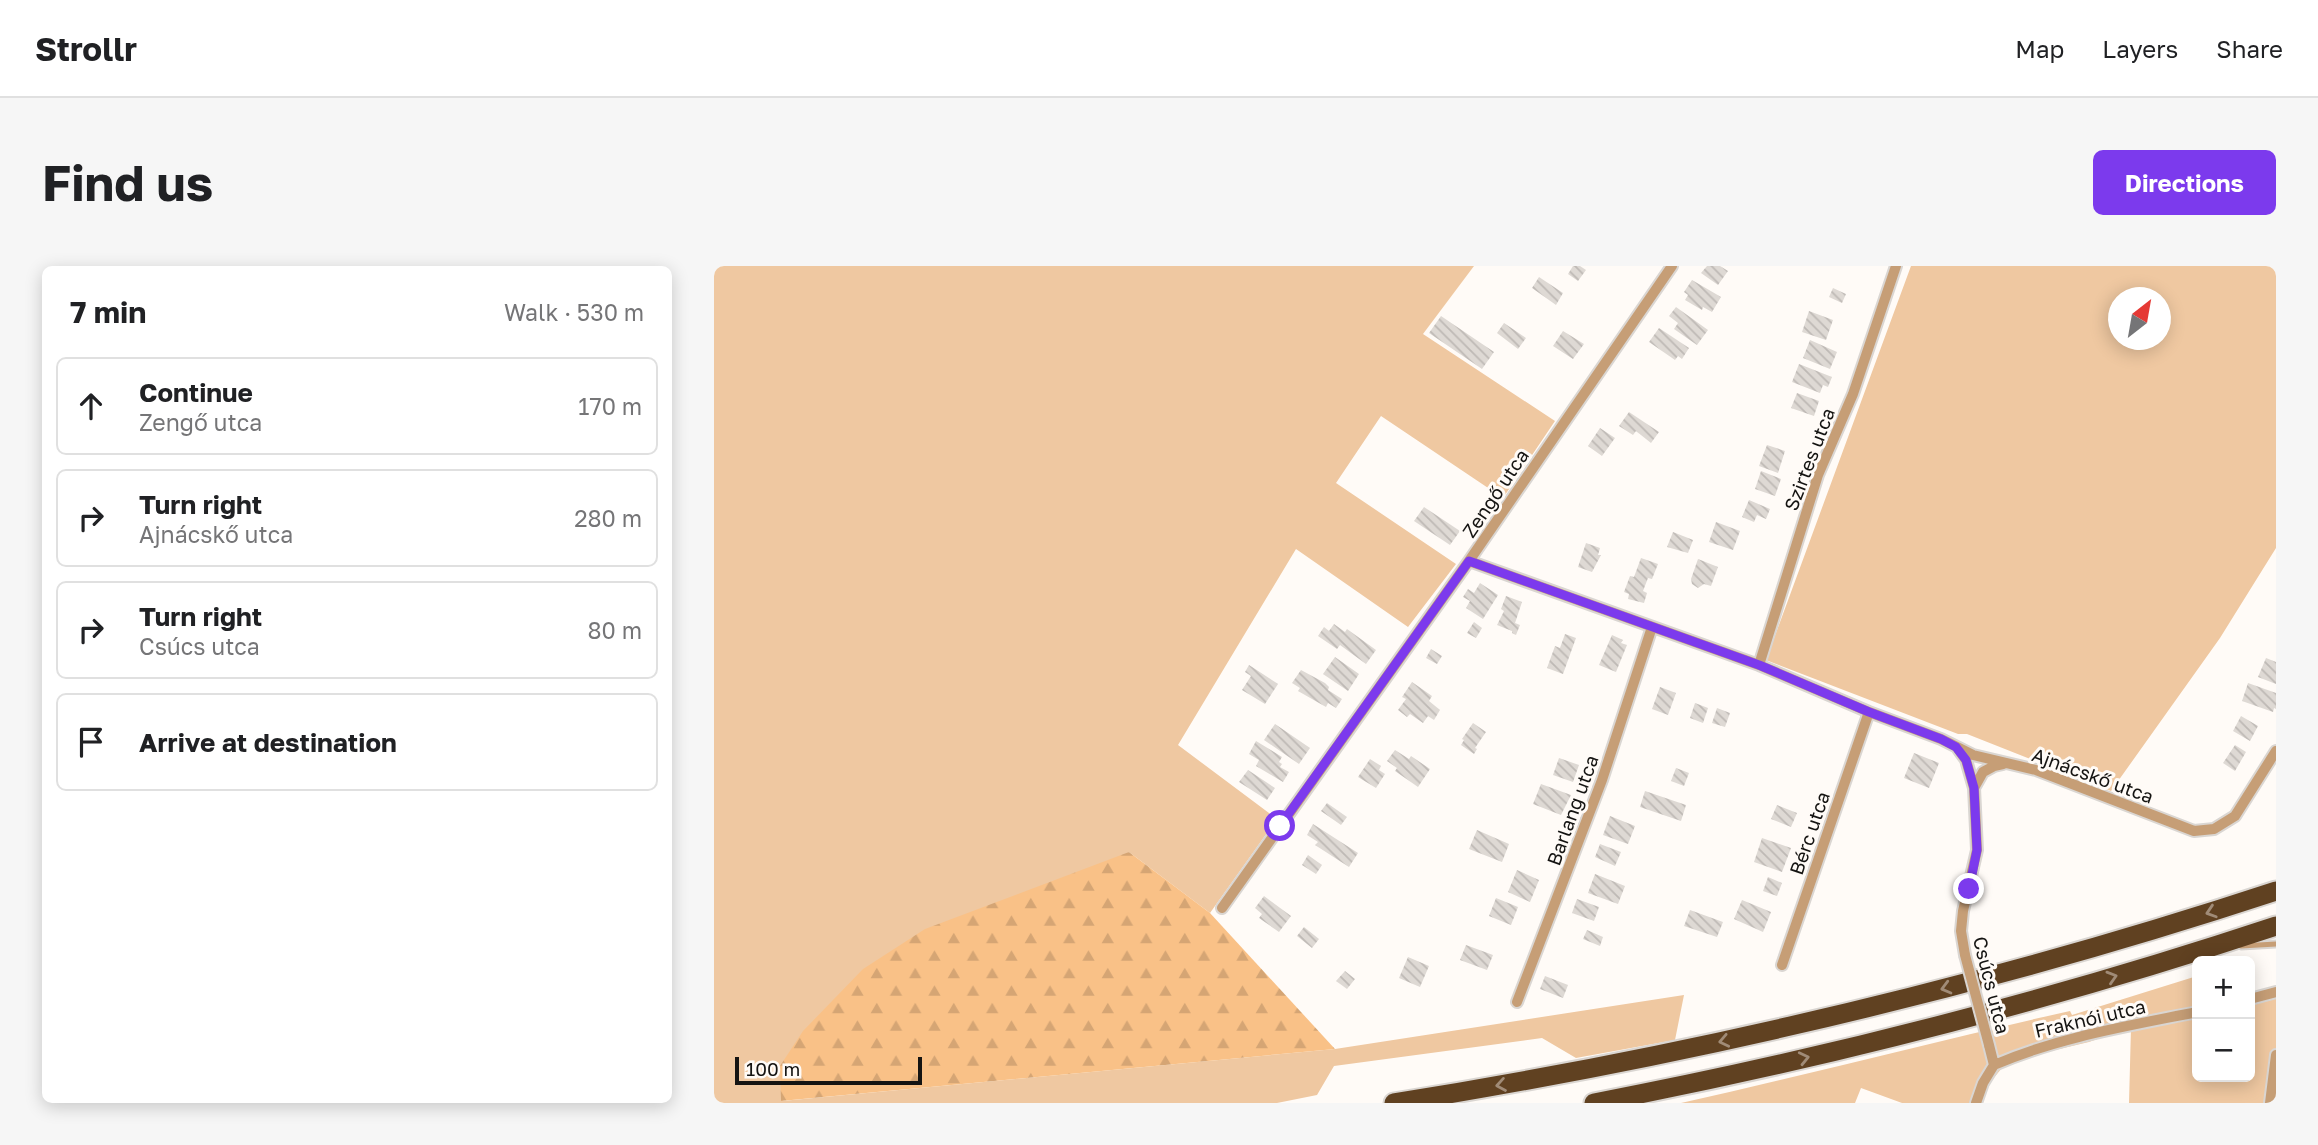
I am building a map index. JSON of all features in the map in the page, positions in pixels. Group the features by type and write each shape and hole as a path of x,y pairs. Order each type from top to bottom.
{"highway":[{"path":"1394,1103 1585,1070 1868,1008 2014,971 2276,891"},
{"path":"1594,1103 1686,1086 2047,997 2276,926"}],"street":[{"name":"Zengő utca","path":"1222,908 1469,561 1672,266"},
{"name":"Szirtes utca","path":"1759,665 1818,475 1853,394 1896,266"},
{"name":"Ajnácskő utca","path":"1469,561 1759,665 1869,712 1941,739 1973,755 2036,770 2194,831 2214,829 2235,816 2276,751"},
{"name":"Barlang utca","path":"1517,1002 1602,780 1652,627"},
{"name":"Bérc utca","path":"1782,965 1869,712"},
{"name":"Csúcs utca","path":"1956,747 1966,760 1974,788 1977,850 1961,931 1994,1065 1983,1083 1976,1103"},
{"path":"1974,788 1983,772 2006,764"},
{"path":"2255,998 2276,994"},
{"name":"Fraknói utca","path":"1994,1065 2026,1052 2092,1033 2192,1013"},
{"path":"2270,1103 2276,1055"}],"lane":[{"path":"2217,946 2276,944"}],"shaded area":[{"path":"714,266 1474,266 1423,334 1555,421 1503,498 1381,416 1336,483 1456,564 1408,627 1296,549 1178,745 1277,819 1210,913 1129,852 782,1101 1335,1049 1684,995 1675,1040 1576,1058 1542,1038 1334,1066 1317,1095 1277,1103 714,1103"},
{"path":"1911,266 2276,266 2276,548 2220,638 2111,791 1967,734 1958,734 1766,660"},
{"path":"2192,978 2192,1082 2255,1082 2255,993 2276,987 2276,1103 2129,1103 2131,1027 2089,1042 2026,1057 2002,1068 1973,1103 1902,1103 1861,1088 1855,1103 1681,1103 2070,1011 2072,1015"}],"green space":[{"path":"1129,852 1210,913 1335,1049 781,1101 780,1066 803,1031 863,969 925,929"}],"building":[{"path":"1573,266 1586,270 1578,281 1568,274"},
{"path":"1707,266 1720,266 1728,271 1718,285 1701,273"},
{"path":"1539,277 1563,293 1556,305 1532,288"},
{"path":"1692,280 1721,297 1712,312 1703,307 1702,310 1685,300 1688,295 1684,292"},
{"path":"1833,288 1846,294 1842,303 1829,297"},
{"path":"1676,307 1708,330 1697,345 1674,329 1678,323 1669,316"},
{"path":"1809,311 1833,320 1826,340 1802,332"},
{"path":"1441,316 1494,352 1482,369 1429,333"},
{"path":"1504,323 1526,338 1518,349 1497,333"},
{"path":"1659,328 1689,348 1682,359 1678,356 1675,360 1649,342"},
{"path":"1563,331 1584,344 1573,359 1553,346"},
{"path":"1810,340 1837,352 1830,369 1803,358"},
{"path":"1799,364 1832,377 1828,387 1823,385 1820,393 1792,382"},
{"path":"1797,393 1819,401 1814,416 1791,408"},
{"path":"1629,412 1659,432 1651,443 1636,431 1633,435 1619,426"},
{"path":"1600,428 1615,438 1602,456 1588,446"},
{"path":"1767,445 1785,451 1778,473 1759,466"},
{"path":"1761,471 1781,479 1775,496 1755,489"},
{"path":"1749,500 1770,509 1766,519 1757,515 1754,522 1742,517"},
{"path":"1424,507 1460,531 1450,545 1414,521"},
{"path":"1716,522 1740,531 1733,550 1709,542"},
{"path":"1673,532 1693,540 1688,553 1667,547"},
{"path":"1586,543 1600,548 1598,555 1601,555 1592,572 1578,567"},
{"path":"1641,558 1658,564 1643,591 1647,593 1644,603 1628,599 1629,594 1624,592 1630,576 1634,577"},
{"path":"1698,559 1718,567 1711,586 1704,584 1698,588 1692,584 1691,579"},
{"path":"1480,583 1498,595 1483,619 1466,608 1470,601 1463,597 1468,589 1474,593"},
{"path":"1506,596 1522,602 1515,623 1520,625 1516,635 1497,625 1504,611 1501,609"},
{"path":"1474,622 1482,628 1476,638 1467,633"},
{"path":"1334,624 1345,632 1347,629 1376,650 1366,664 1340,645 1337,649 1318,636 1324,627 1329,631"},
{"path":"1565,634 1576,638 1563,674 1547,668 1555,646 1560,648"},
{"path":"1612,635 1627,645 1616,672 1599,665"},
{"path":"1431,649 1442,656 1437,664 1426,658"},
{"path":"1335,657 1359,674 1348,691 1323,674"},
{"path":"2266,658 2276,662 2276,684 2258,677"},
{"path":"1249,665 1278,684 1265,704 1242,690 1251,676 1245,672"},
{"path":"1301,670 1325,683 1329,687 1328,690 1342,699 1336,708 1328,703 1326,707 1298,691 1300,688 1292,683"},
{"path":"1412,682 1432,696 1429,701 1440,710 1434,720 1428,716 1423,723 1398,710 1406,699 1402,697"},
{"path":"2248,683 2276,693 2276,709 2274,708 2273,712 2242,701"},
{"path":"1660,687 1676,693 1668,715 1652,709"},
{"path":"1695,703 1708,708 1703,723 1690,718"},
{"path":"1717,708 1730,713 1725,727 1712,723"},
{"path":"2241,716 2258,726 2250,741 2233,731"},
{"path":"1473,723 1486,732 1474,754 1461,745"},
{"path":"1275,724 1310,748 1299,764 1264,740"},
{"path":"1256,741 1282,757 1280,767 1289,772 1283,782 1256,766 1259,760 1249,754"},
{"path":"2235,745 2246,752 2235,771 2223,763"},
{"path":"1395,750 1409,759 1411,756 1430,769 1418,787 1395,771 1397,768 1387,761"},
{"path":"1914,753 1939,763 1929,788 1904,778"},
{"path":"1559,758 1579,765 1573,782 1553,775"},
{"path":"1370,759 1381,766 1379,770 1385,774 1376,788 1358,777"},
{"path":"1676,768 1689,773 1684,786 1671,781"},
{"path":"1248,770 1275,788 1267,800 1239,782"},
{"path":"1541,784 1571,795 1561,815 1533,804"},
{"path":"1645,791 1686,805 1681,821 1640,807"},
{"path":"1327,803 1347,817 1341,825 1321,811"},
{"path":"1777,805 1797,813 1791,827 1771,819"},
{"path":"1610,816 1635,826 1628,844 1603,835"},
{"path":"1313,824 1358,853 1349,867 1315,845 1318,842 1307,835"},
{"path":"1477,830 1509,844 1502,862 1469,849"},
{"path":"1762,838 1791,848 1782,872 1754,862"},
{"path":"1600,844 1621,852 1615,866 1595,857"},
{"path":"1308,855 1322,865 1316,874 1302,865"},
{"path":"1517,870 1539,880 1530,902 1508,892"},
{"path":"1595,874 1625,886 1618,904 1588,893"},
{"path":"1768,877 1782,883 1777,896 1763,891"},
{"path":"1264,896 1291,916 1279,932 1259,918 1262,914 1255,908"},
{"path":"1496,898 1518,907 1511,925 1489,916"},
{"path":"1577,899 1599,907 1594,921 1572,913"},
{"path":"1742,900 1771,912 1763,932 1734,919"},
{"path":"1690,910 1723,922 1717,937 1684,926"},
{"path":"1304,927 1319,939 1312,948 1297,936"},
{"path":"1587,930 1603,937 1600,946 1583,939"},
{"path":"1466,945 1493,955 1487,970 1460,960"},
{"path":"1408,957 1429,966 1420,987 1399,978"},
{"path":"1345,971 1355,979 1347,989 1336,981"},
{"path":"1545,976 1568,985 1563,998 1540,989"}],"route":[{"path":"1280,826 1469,561 1759,665 1956,747 1966,760 1974,788 1977,850 1969,889"}]}
